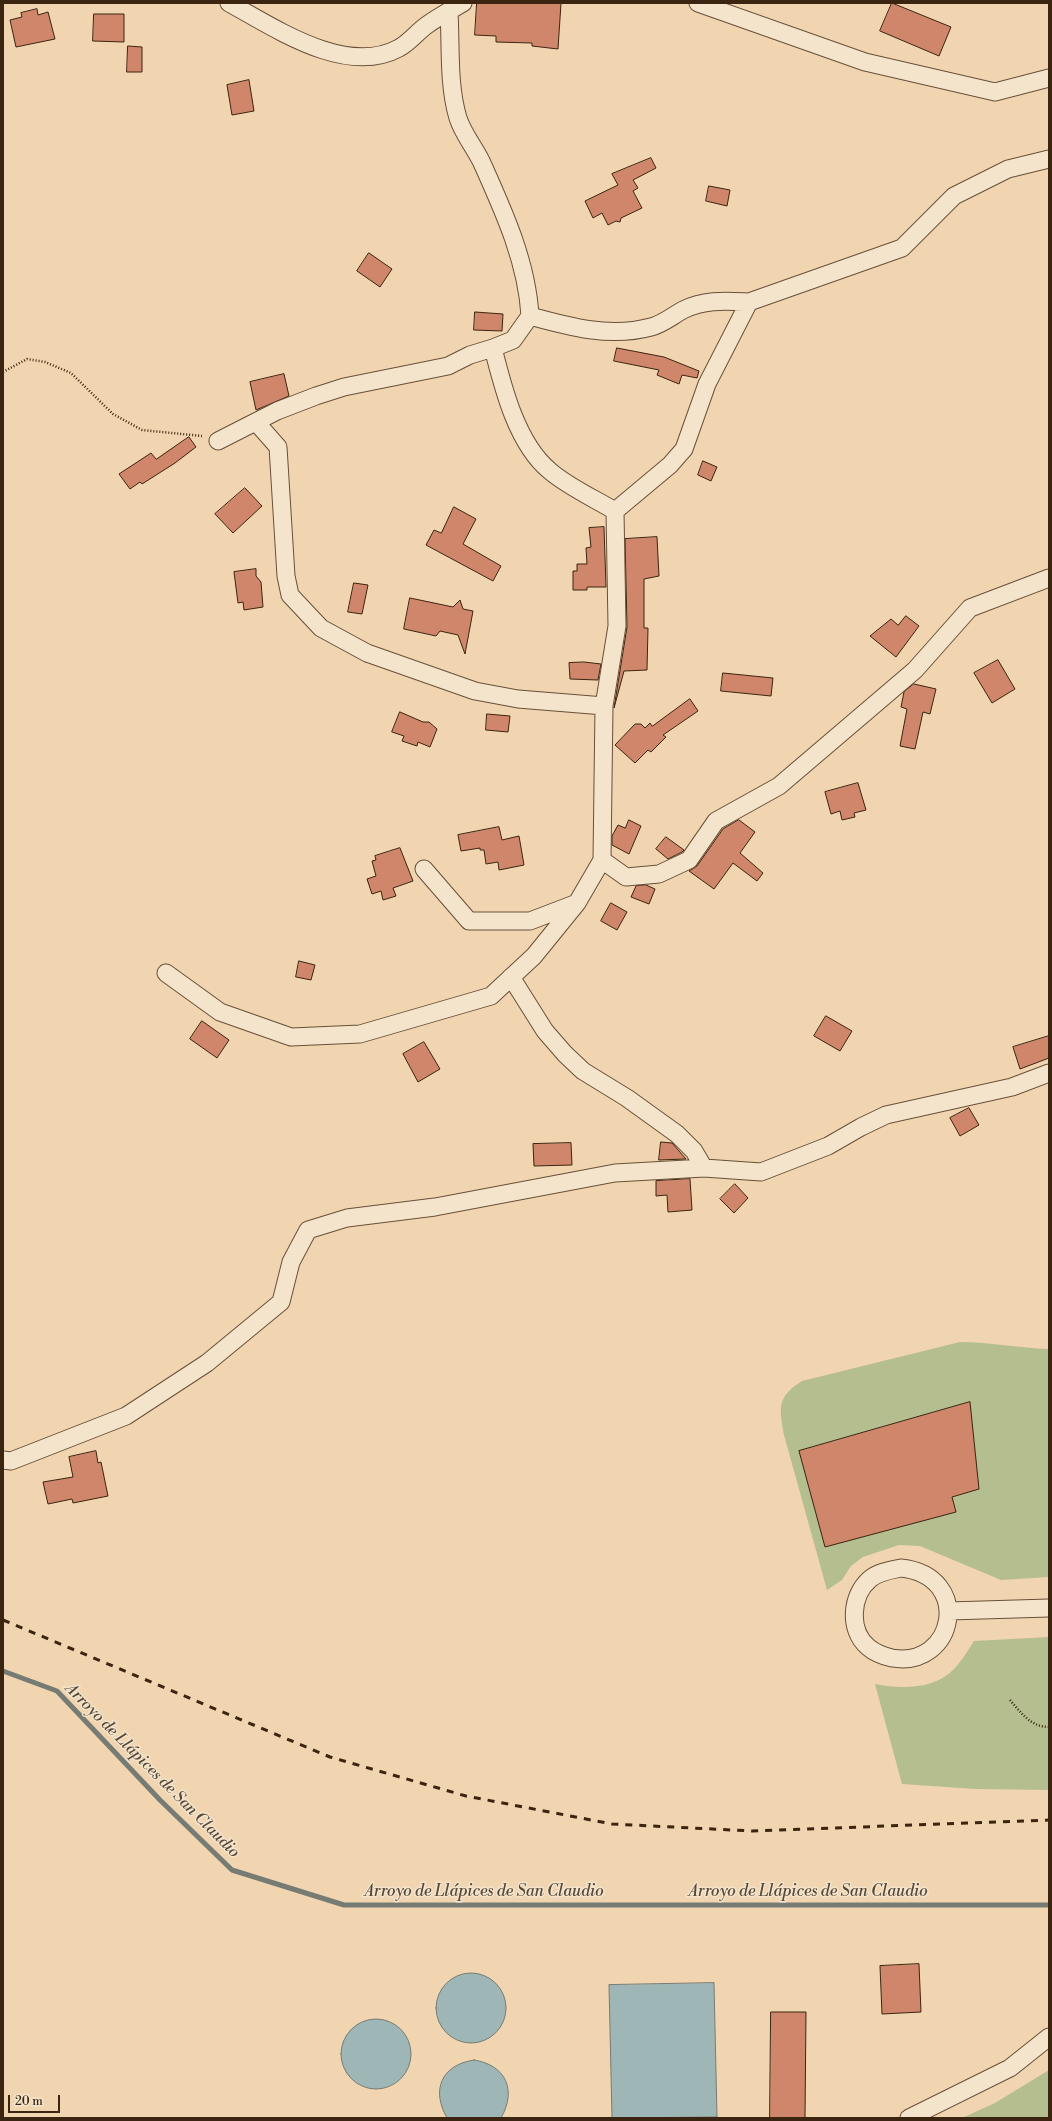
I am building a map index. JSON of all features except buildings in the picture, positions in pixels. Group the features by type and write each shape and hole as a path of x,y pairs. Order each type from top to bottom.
{"street":[{"path":"229,3 287,35 320,49 359,58 380,55 399,48 426,25 456,7"},
{"path":"698,3 865,62 995,92 1049,78"},
{"path":"218,441 277,411 344,387 448,366 470,355 513,340 530,316 530,304 519,258 504,209 458,118 454,95 456,7"},
{"path":"530,316 586,331 611,332 650,327 664,322 684,310 701,303 722,301 750,302 902,248 954,196 1008,169 1049,159"},
{"path":"615,511 670,465 684,449 707,384 750,302"},
{"path":"493,348 501,383 522,439 549,471 615,511"},
{"path":"256,422 278,447 286,576 290,596 321,628 367,652 474,691 518,699 604,706"},
{"path":"166,972 220,1012 291,1037 360,1034 491,996 534,956 577,903 602,860 604,706 617,626 615,511"},
{"path":"602,860 626,877 659,874 689,860 716,821 779,786 915,670 970,608 1049,578"},
{"path":"424,869 469,921 530,921 577,903"},
{"path":"511,977 534,1014 565,1054 583,1071 627,1098 677,1134 694,1151 704,1168"},
{"path":"3,1460 11,1461 126,1416 207,1363 281,1302 291,1262 308,1230 347,1218 435,1207 615,1173 704,1168 761,1172 828,1146 861,1126 886,1115 1012,1087 1049,1073"},
{"path":"901,1568 916,1570 930,1577 944,1594 949,1611 944,1634 928,1651 914,1658 899,1659 873,1652 865,1645 855,1624 856,1602 860,1590 870,1578 883,1572 901,1568"},
{"path":"949,1611 1049,1608"},
{"path":"909,2118 1010,2068 1049,2038"}],"path":[{"path":"3,372 27,359 45,362 71,373 112,414 142,430 183,433 202,436 218,441"},
{"path":"1010,1700 1027,1719 1035,1724 1049,1727"}],"green space":[{"path":"960,1342 1049,1349 1049,1577 1001,1580 920,1546 899,1545 863,1557 851,1566 842,1580 827,1590 784,1435 781,1410 784,1398 788,1392 802,1381"},
{"path":"1049,1637 1049,1790 976,1789 902,1784 875,1684 906,1687 937,1681 954,1669 974,1641"},
{"path":"1049,2070 1049,2118 962,2118 995,2103"}],"water":[{"path":"471,1973 484,1976 496,1983 503,1995 506,2008 503,2021 496,2033 484,2040 471,2043 458,2040 446,2033 439,2021 436,2008 439,1995 446,1983 458,1976"},
{"path":"714,1983 717,2117 612,2118 609,1985"},
{"path":"376,2019 395,2025 405,2035 411,2054 405,2073 395,2083 376,2089 357,2083 347,2073 341,2054 347,2035 357,2025"},
{"path":"474,2060 494,2067 506,2080 508,2098 506,2108 501,2118 447,2118 442,2108 440,2098 442,2080 454,2067"}],"waterway":[{"name":"Arroyo de Llápices de San Claudio","path":"3,1671 57,1691 160,1800 232,1870 344,1905 1049,1905"}],"railway":[{"path":"3,1620 330,1757 466,1796 612,1824 752,1831 1049,1820"}]}
